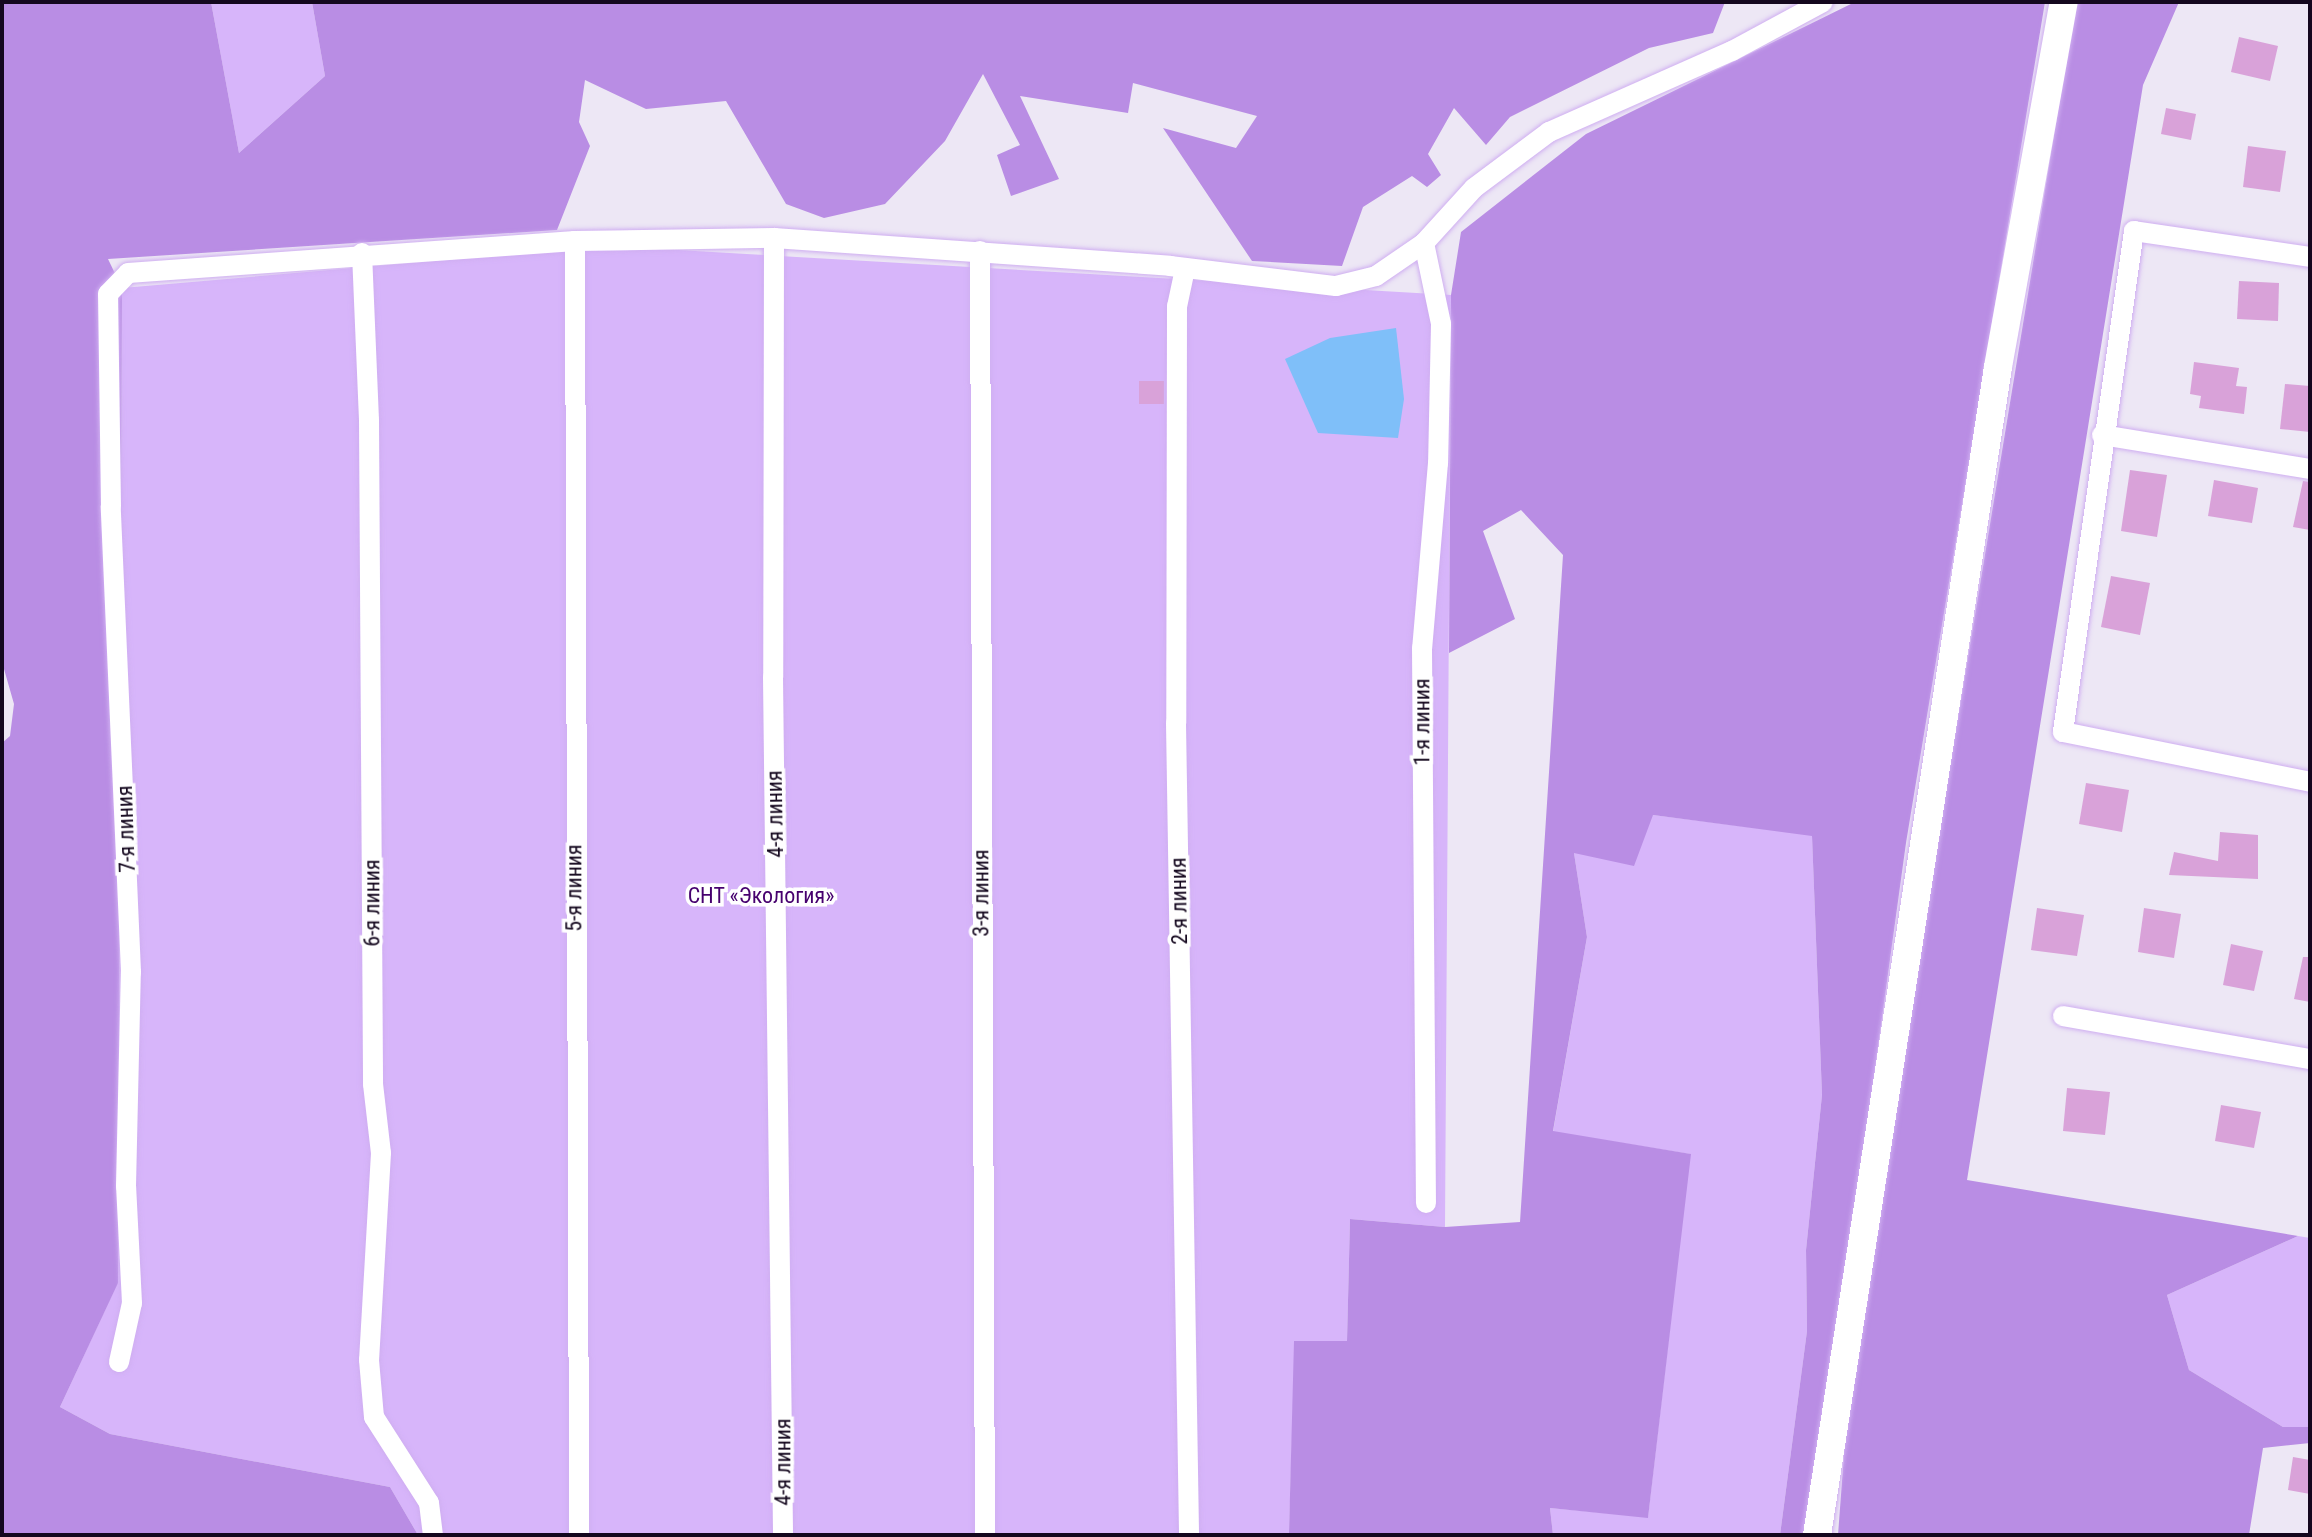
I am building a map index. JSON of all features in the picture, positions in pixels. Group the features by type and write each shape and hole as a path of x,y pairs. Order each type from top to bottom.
{"main road":[{"path":"1817,1535 1998,367 2064,2"}],"street":[{"path":"362,253 575,241 774,238 980,251 1336,286 1376,276 1424,243 1474,188 1549,132 1732,51 1823,2"},
{"path":"2310,257 2134,231 2102,435 2063,732 2310,782"},
{"name":"4-я линия","path":"774,238 773,677 783,1535"},
{"name":"5-я линия","path":"575,241 579,1535"},
{"name":"1-я линия","path":"1424,243 1441,324 1438,463 1422,648 1426,1203"},
{"name":"3-я линия","path":"980,251 985,1535"},
{"name":"7-я линия","path":"119,1362 132,1303 126,1186 131,972 111,506 108,294 128,273 362,253"},
{"name":"6-я линия","path":"362,253 369,420 373,1084 381,1153 369,1360 374,1417 429,1503 433,1535"},
{"name":"2-я линия","path":"1185,269 1177,306 1176,723 1189,1535"},
{"path":"2102,435 2310,469"},
{"path":"2063,1016 2310,1059"}],"green space":[{"path":"211,2 312,2 325,76 239,153"},
{"name":"СНТ «Экология»","path":"609,246 1451,295 1445,1227 1350,1219 1347,1342 1295,1341 1289,1533 1375,1535 418,1535 390,1487 110,1434 60,1407 118,1282 122,288"},
{"path":"1653,815 1812,835 1822,1095 1806,1250 1807,1331 1780,1535 1553,1535 1550,1508 1648,1517 1690,1154 1553,1132 1587,937 1574,853"},
{"path":"2298,1236 2310,1238 2310,1427 2283,1427 2189,1370 2167,1295"}],"shaded area":[{"path":"2,2 211,2 239,153 325,76 312,2 1725,2 1713,33 1649,48 1510,117 1486,145 1454,108 1428,154 1441,175 1427,187 1412,176 1363,207 1342,266 1252,261 1163,128 1236,148 1257,116 1133,83 1128,113 1020,96 1059,179 1011,196 997,155 1020,145 983,74 945,141 885,204 824,218 786,204 726,101 646,109 585,80 579,122 590,146 557,230 108,259 122,288 118,1283 60,1407 110,1434 390,1487 418,1535 2,1535 2,743 10,736 14,704 2,662"},
{"path":"1855,2 2045,2 1906,843 1811,1535 1780,1535 1807,1331 1806,1250 1822,1095 1812,836 1653,815 1634,866 1574,853 1587,937 1553,1131 1691,1154 1648,1518 1550,1508 1553,1535 1289,1533 1294,1341 1347,1341 1350,1219 1445,1227 1520,1222 1563,555 1521,510 1483,531 1515,619 1449,653 1451,295 1461,232 1586,134"},
{"path":"2076,2 2179,2 2143,85 1967,1180 2298,1236 2167,1295 2189,1370 2283,1427 2310,1427 2310,1443 2263,1448 2249,1535 1838,1535 1850,1374"}],"water":[{"path":"1396,328 1404,399 1398,438 1318,433 1285,359 1330,338"}],"building":[{"path":"2239,37 2278,46 2270,81 2231,72"},
{"path":"2166,108 2196,114 2191,140 2161,134"},
{"path":"2248,146 2286,151 2280,192 2243,187"},
{"path":"2239,281 2279,283 2278,321 2237,319"},
{"path":"2194,362 2239,368 2236,386 2247,387 2244,414 2199,408 2201,396 2190,394"},
{"path":"1139,381 1164,381 1164,404 1139,404"},
{"path":"2285,384 2310,386 2310,432 2280,429"},
{"path":"2130,470 2167,475 2157,537 2121,531"},
{"path":"2214,480 2258,488 2252,523 2208,516"},
{"path":"2303,481 2310,482 2310,530 2293,527"},
{"path":"2111,576 2150,583 2140,635 2101,627"},
{"path":"2086,783 2129,790 2122,832 2079,824"},
{"path":"2220,832 2258,835 2258,879 2169,875 2174,852 2218,861"},
{"path":"2037,908 2084,915 2077,956 2031,950"},
{"path":"2144,908 2181,914 2174,958 2138,952"},
{"path":"2231,944 2263,951 2254,991 2223,985"},
{"path":"2303,957 2310,957 2310,1002 2294,999"},
{"path":"2067,1088 2110,1092 2105,1135 2063,1131"},
{"path":"2221,1105 2261,1112 2254,1148 2215,1141"},
{"path":"2293,1457 2310,1460 2310,1494 2288,1490"}]}
